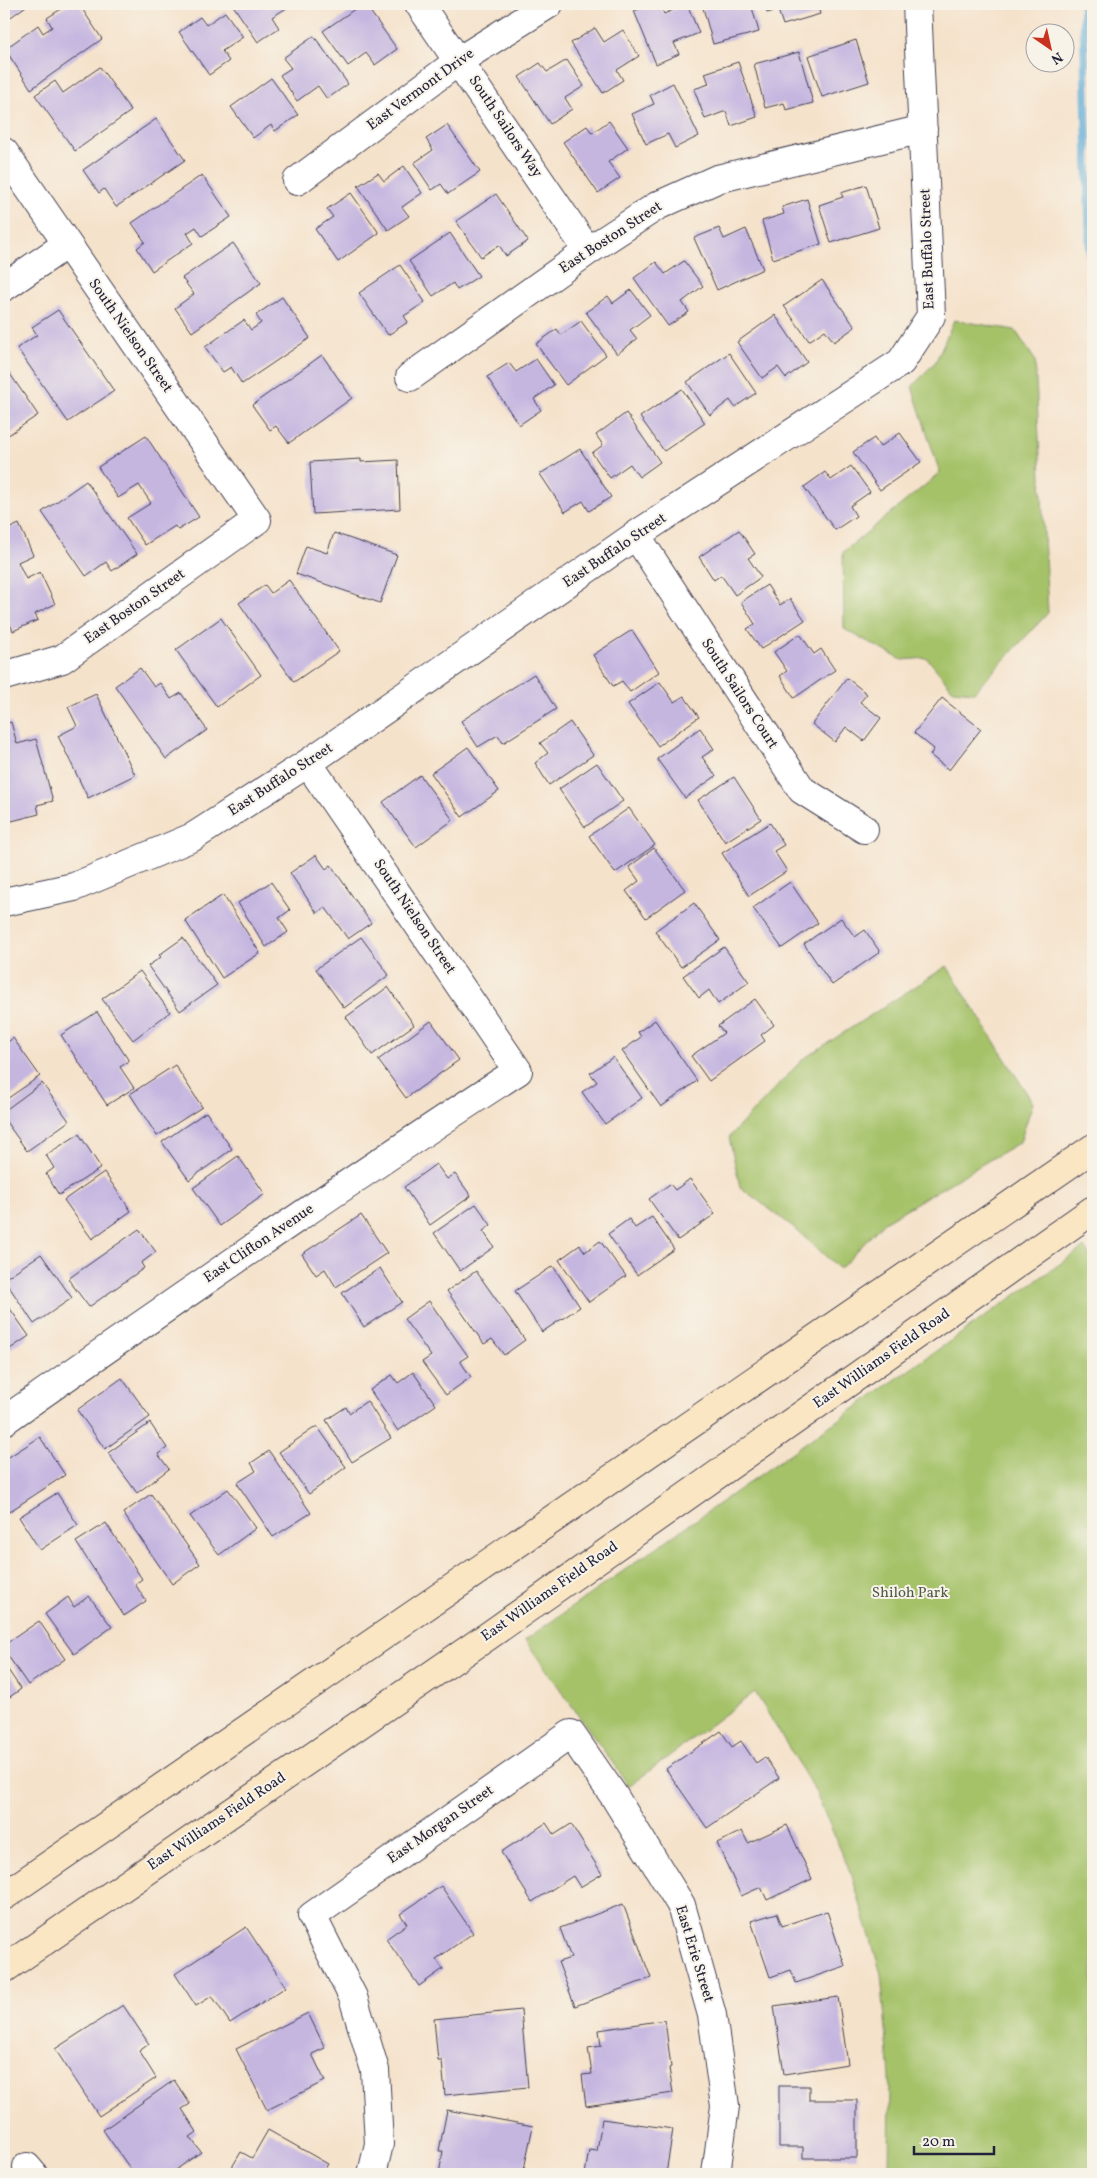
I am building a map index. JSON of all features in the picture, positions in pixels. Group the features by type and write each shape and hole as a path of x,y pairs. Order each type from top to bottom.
{"main road":[{"path":"4,1896 1093,1148"},
{"name":"East Williams Field Road","path":"4,1969 499,1628 1093,1210"}],"street":[{"name":"South Sailors Way","path":"419,4 460,60 588,251"},
{"name":"East Vermont Drive","path":"297,181 460,60 549,4"},
{"name":"East Buffalo Street","path":"4,902 74,887 193,837 308,763 636,535 901,362 931,316 917,4"},
{"name":"East Boston Street","path":"410,377 588,251 657,206 717,179 923,129"},
{"name":"South Nielson Street","path":"4,152 257,520"},
{"path":"4,287 67,244"},
{"name":"East Boston Street","path":"4,676 62,659 257,520"},
{"name":"South Sailors Court","path":"636,535 802,790 864,829"},
{"name":"South Nielson Street","path":"308,763 518,1071"},
{"name":"East Clifton Avenue","path":"4,1421 130,1332 518,1071"},
{"name":"East Morgan Street","path":"372,2174 379,2144 375,2070 353,1997 312,1916 571,1734"},
{"name":"East Erie Street","path":"571,1734 614,1796 681,1905 712,2015 725,2106 716,2174"}],"green space":[{"path":"954,320 1015,330 1035,360 1048,613 974,692 953,690 927,658 902,660 844,629 843,552 940,473 912,387 936,361"},
{"path":"947,966 1033,1103 1020,1142 884,1222 840,1269 792,1226 740,1187 729,1137 803,1059"},
{"name":"Shiloh Park","path":"1084,1247 1093,1261 1093,2174 889,2174 890,2076 881,1974 852,1876 815,1791 755,1692 629,1786 525,1640"}],"building":[{"path":"4,4 24,4 26,6 4,22"},
{"path":"69,4 79,4 102,39 31,89 5,49 38,25 43,33 52,27 47,18"},
{"path":"232,4 293,4 272,17 279,28 258,42"},
{"path":"362,4 365,4 397,49 375,65 366,53 348,66 323,31"},
{"path":"651,4 660,4 664,14 687,4 699,33 674,43 679,54 656,64 634,11"},
{"path":"702,4 751,4 759,32 713,44"},
{"path":"764,4 817,4 820,14 783,25 778,10 767,13"},
{"path":"225,12 243,37 222,51 229,61 209,75 179,32 200,17 206,25"},
{"path":"595,28 604,42 623,30 639,56 617,70 623,80 603,93 571,43"},
{"path":"314,36 348,84 327,99 318,86 297,101 280,75 291,68 283,58"},
{"path":"856,40 869,82 822,97 808,56"},
{"path":"799,52 813,103 786,110 784,103 765,108 754,64"},
{"path":"567,60 584,86 565,98 572,109 550,124 519,77 540,63 547,72"},
{"path":"738,62 757,117 731,126 726,111 705,119 694,89 709,84 705,73"},
{"path":"100,67 131,111 75,151 35,95 55,81 63,93"},
{"path":"271,78 298,115 275,131 271,125 253,138 231,107"},
{"path":"673,83 699,136 675,148 668,134 646,144 632,114 654,104 650,95"},
{"path":"156,119 185,160 116,207 104,189 99,193 83,170"},
{"path":"609,121 628,148 608,162 620,178 598,193 563,142 587,126 592,133"},
{"path":"447,125 480,172 448,194 441,184 432,190 414,163 433,150 426,139"},
{"path":"404,166 422,193 402,207 409,216 388,230 358,186 378,173 384,181"},
{"path":"202,175 231,217 202,236 196,227 187,233 193,243 152,271 137,248 145,242 132,223"},
{"path":"866,185 879,228 831,243 819,205 843,197 841,193"},
{"path":"351,193 379,233 338,262 315,229 333,217 327,209"},
{"path":"496,194 528,241 506,256 499,245 481,257 456,221"},
{"path":"807,199 821,244 773,259 762,221 784,214 782,207"},
{"path":"719,228 724,239 746,229 763,269 717,290 694,238"},
{"path":"450,233 479,276 457,290 453,283 433,296 409,261"},
{"path":"233,243 261,283 192,332 175,308 194,294 182,278"},
{"path":"684,261 703,286 682,302 689,312 668,326 634,278 656,262 665,274"},
{"path":"400,265 425,302 404,316 408,322 388,335 359,293"},
{"path":"822,280 855,327 834,342 825,330 809,341 784,306"},
{"path":"631,290 650,315 630,330 637,339 617,354 586,312 608,296 613,303"},
{"path":"282,297 310,338 242,384 231,367 223,372 205,347 244,320 251,330 261,323 256,315"},
{"path":"58,310 114,391 68,422 17,348 37,335 32,327"},
{"path":"775,315 807,362 786,378 778,367 762,378 737,342"},
{"path":"581,321 606,355 566,385 536,344 557,329 561,335"},
{"path":"729,353 756,393 735,407 730,400 710,415 687,382"},
{"path":"322,355 352,398 289,443 276,426 270,430 252,405"},
{"path":"536,359 554,385 534,399 541,410 519,425 487,377 509,363 516,372"},
{"path":"4,365 38,415 4,438"},
{"path":"682,389 705,423 664,451 640,417"},
{"path":"626,413 660,462 639,477 630,464 610,478 592,453 603,445 596,435"},
{"path":"900,433 921,462 880,490 853,452 874,438 880,447"},
{"path":"146,436 199,517 178,530 175,526 145,545 127,518 151,503 139,485 118,498 98,467"},
{"path":"580,449 611,497 589,511 583,501 565,512 540,474"},
{"path":"361,459 361,462 398,460 400,509 313,514 310,462"},
{"path":"851,466 870,492 850,506 856,516 835,530 804,487 825,472 831,480"},
{"path":"86,481 137,554 112,571 106,562 86,576 42,512"},
{"path":"19,524 33,555 18,562 26,579 40,572 55,604 35,614 38,620 13,631 4,611 4,531"},
{"path":"739,530 755,554 748,558 761,577 735,595 721,575 714,580 699,557"},
{"path":"334,533 397,555 380,603 296,574 306,546 327,553"},
{"path":"289,580 339,651 294,682 239,603 265,585 271,593"},
{"path":"767,585 780,605 790,599 805,620 761,649 747,629 755,624 741,602"},
{"path":"221,618 261,675 217,707 176,650"},
{"path":"632,630 659,672 630,692 622,681 613,686 593,655"},
{"path":"800,634 814,654 821,649 835,670 794,698 780,676 787,671 774,652"},
{"path":"140,668 154,687 160,683 171,699 181,693 207,730 166,759 115,686"},
{"path":"534,674 556,709 503,743 498,735 478,747 461,721"},
{"path":"847,678 867,694 860,702 881,718 864,741 846,727 835,742 812,724"},
{"path":"660,682 674,702 684,696 699,717 658,746 628,704"},
{"path":"96,694 135,775 88,798 58,736 77,726 68,707"},
{"path":"942,698 981,729 949,770 930,755 934,749 914,733"},
{"path":"11,722 17,744 36,739 53,801 37,805 39,814 4,823 4,724"},
{"path":"570,722 593,755 549,785 535,763 548,753 540,743"},
{"path":"700,728 714,749 702,757 716,776 685,798 657,759"},
{"path":"468,747 499,791 462,817 431,773"},
{"path":"597,763 623,801 585,827 559,789"},
{"path":"420,775 453,820 416,847 383,802"},
{"path":"734,777 761,819 725,842 698,800"},
{"path":"629,808 655,845 615,873 589,836"},
{"path":"770,823 784,845 774,851 787,871 749,896 722,853"},
{"path":"654,848 685,890 646,918 626,891 639,881 629,867"},
{"path":"316,855 326,869 331,865 371,923 348,939 325,907 317,913 290,873"},
{"path":"271,882 290,910 279,918 288,932 266,947 238,903"},
{"path":"790,882 818,923 782,948 753,908"},
{"path":"223,895 260,953 222,978 185,920"},
{"path":"694,903 720,940 681,967 655,931"},
{"path":"841,918 855,937 865,930 880,952 832,985 804,944"},
{"path":"361,937 389,975 344,1008 316,969"},
{"path":"183,938 217,985 180,1011 148,966 161,957 159,955"},
{"path":"724,947 749,982 718,1004 709,990 699,998 683,976"},
{"path":"140,971 170,1012 133,1040 102,999"},
{"path":"388,987 414,1025 372,1055 346,1017"},
{"path":"755,999 774,1025 761,1035 765,1041 709,1081 691,1056 724,1033 718,1026"},
{"path":"97,1012 129,1061 120,1067 134,1088 107,1105 61,1035"},
{"path":"655,1020 697,1081 661,1107 622,1051 641,1037 638,1032"},
{"path":"431,1021 459,1060 406,1098 378,1060"},
{"path":"13,1038 40,1076 4,1101 4,1045"},
{"path":"613,1057 642,1098 605,1124 582,1092 597,1082 590,1073"},
{"path":"175,1065 202,1107 157,1136 130,1094"},
{"path":"42,1083 69,1121 27,1151 4,1119 4,1111"},
{"path":"206,1112 232,1149 189,1180 162,1142"},
{"path":"79,1134 101,1168 59,1195 46,1174 54,1168 46,1155"},
{"path":"238,1156 265,1194 220,1226 193,1188"},
{"path":"436,1164 447,1179 455,1174 471,1196 430,1225 404,1187"},
{"path":"104,1172 131,1211 92,1239 64,1200"},
{"path":"690,1179 715,1214 678,1240 649,1199 670,1184 675,1190"},
{"path":"476,1204 491,1225 483,1231 494,1247 460,1271 434,1233"},
{"path":"361,1215 387,1253 336,1287 325,1269 316,1275 302,1254"},
{"path":"652,1217 674,1249 637,1275 608,1234 629,1219 635,1228"},
{"path":"139,1229 156,1252 141,1263 144,1268 89,1307 68,1279"},
{"path":"600,1241 626,1276 589,1302 559,1260 580,1245 585,1252"},
{"path":"41,1254 72,1298 34,1324 4,1279"},
{"path":"553,1266 580,1307 542,1332 515,1291"},
{"path":"380,1268 402,1302 364,1327 342,1293"},
{"path":"476,1271 525,1340 504,1355 492,1339 484,1344 447,1291"},
{"path":"4,1300 29,1336 7,1351 4,1345"},
{"path":"429,1301 468,1356 460,1361 471,1377 446,1395 422,1362 431,1356 404,1319"},
{"path":"413,1372 436,1405 398,1431 370,1390 392,1375 398,1383"},
{"path":"122,1378 150,1417 105,1449 77,1410"},
{"path":"367,1401 391,1438 352,1462 326,1420 346,1407 349,1413"},
{"path":"150,1423 167,1448 158,1454 169,1469 137,1493 108,1453"},
{"path":"317,1426 346,1467 309,1494 279,1452"},
{"path":"40,1437 65,1475 4,1515 4,1460"},
{"path":"269,1451 311,1513 273,1537 237,1483 256,1471 251,1463"},
{"path":"228,1489 256,1528 219,1555 190,1516"},
{"path":"57,1493 78,1525 40,1550 19,1517"},
{"path":"151,1494 200,1564 172,1584 123,1513"},
{"path":"106,1523 142,1579 135,1584 146,1601 124,1616 76,1542"},
{"path":"89,1596 112,1627 74,1654 45,1614 68,1597 74,1607"},
{"path":"39,1621 65,1659 28,1685 4,1650 4,1645"},
{"path":"4,1664 21,1689 4,1701"},
{"path":"721,1731 732,1747 741,1741 756,1763 765,1757 779,1778 707,1828 666,1769"},
{"path":"546,1823 554,1835 571,1824 602,1874 580,1887 573,1876 532,1902 501,1852"},
{"path":"787,1825 812,1879 767,1900 761,1887 741,1896 717,1843 742,1831 748,1843"},
{"path":"441,1886 473,1933 436,1959 443,1969 419,1986 386,1939 407,1924 400,1914"},
{"path":"623,1904 651,1978 575,2006 558,1962 571,1958 560,1928"},
{"path":"827,1911 845,1966 796,1983 791,1970 770,1977 751,1921 777,1913 782,1926"},
{"path":"246,1927 286,1987 230,2023 212,1996 196,2006 175,1974"},
{"path":"838,1997 848,2064 784,2074 774,2006"},
{"path":"123,2005 149,2044 139,2051 156,2078 99,2116 55,2049"},
{"path":"521,2010 528,2087 445,2095 442,2061 438,2061 434,2019"},
{"path":"308,2013 325,2048 312,2054 325,2081 267,2110 236,2049"},
{"path":"665,2020 673,2093 586,2106 582,2075 592,2074 588,2048 601,2046 599,2030"},
{"path":"174,2080 190,2104 182,2109 197,2132 190,2137 201,2152 170,2174 134,2174 103,2130"},
{"path":"779,2086 809,2086 809,2100 857,2100 857,2158 803,2158 803,2147 779,2147"},
{"path":"447,2110 533,2126 523,2174 439,2174 443,2151 439,2151"},
{"path":"602,2119 673,2129 666,2174 585,2174 589,2150 597,2151"},
{"path":"268,2130 328,2164 322,2174 228,2174 241,2152 252,2158"}],"waterway":[{"path":"1083,4 1093,362"}]}
